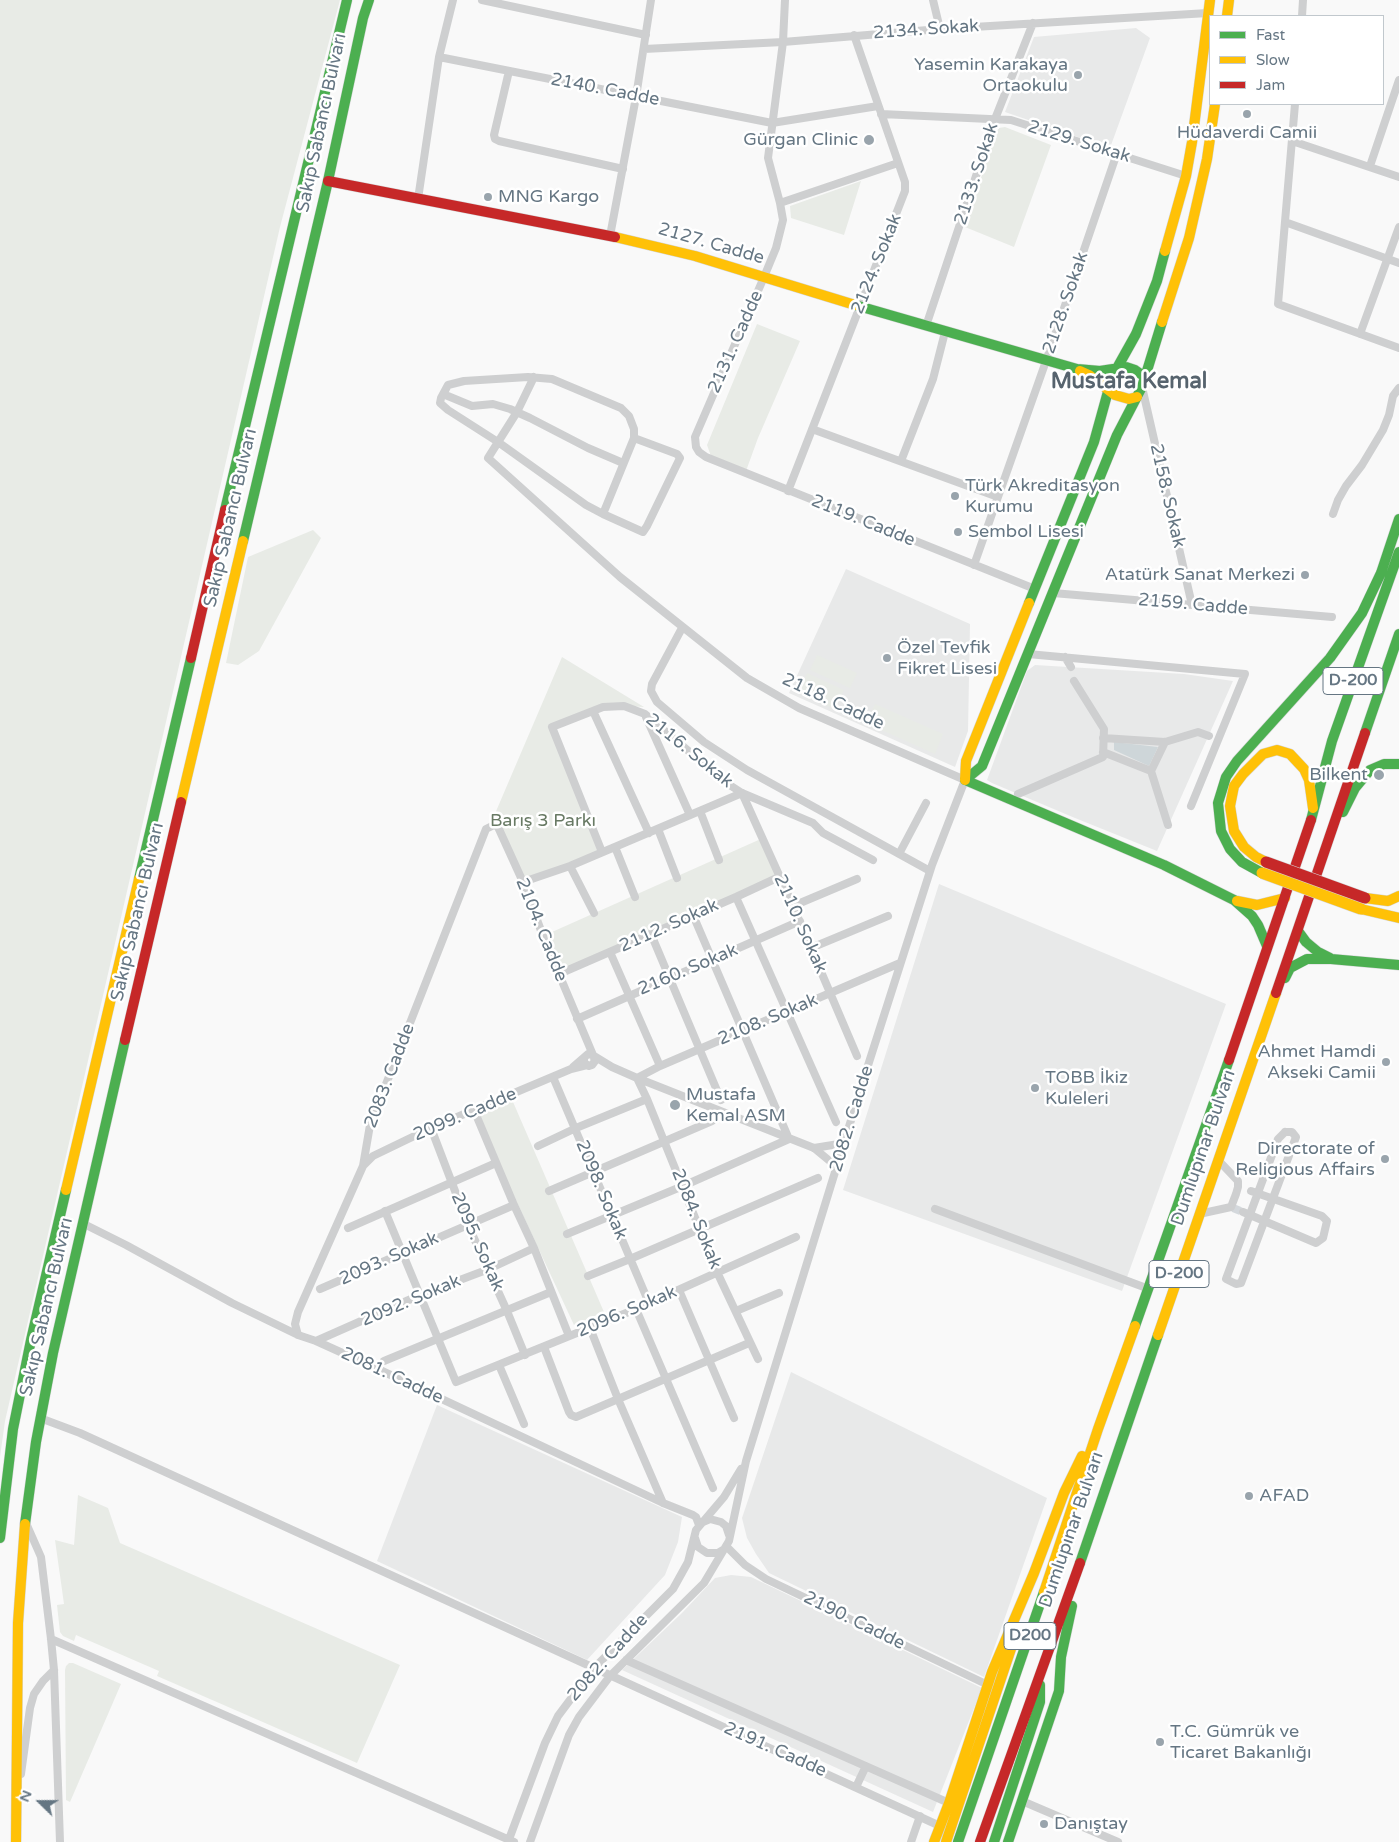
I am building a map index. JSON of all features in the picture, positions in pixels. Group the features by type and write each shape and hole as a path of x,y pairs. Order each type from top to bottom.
{"main road":[{"name":"Sakıp Sabancı Bulvarı","path":"0,1538 13,1429 33,1331 348,0"},
{"name":"Sakıp Sabancı Bulvarı","path":"16,1842 18,1623 25,1522 40,1418 128,1030 328,181 363,18 369,0"},
{"path":"965,780 966,761 1094,442 1116,367 1136,334 1157,281 1186,176 1194,132 1210,0"},
{"path":"1227,15 1229,0"},
{"path":"965,780 982,766 1117,435 1141,387 1189,238 1207,159 1215,105"},
{"name":"2127. Cadde","path":"328,181 610,236 695,256 1046,361 1077,369 1100,370 1116,367"},
{"path":"1116,367 1131,368 1141,387"},
{"name":"2127. Cadde","path":"1077,369 1089,375 1108,390"},
{"path":"1108,390 1124,398 1141,387"},
{"path":"1399,519 1381,573 1362,614 1330,658 1237,761 1226,777 1218,803 1221,831 1230,849 1242,862 1264,867 1399,918"},
{"name":"Dumlupınar Bulvarı","path":"958,1842 1060,1548 1098,1429 1285,898 1314,812 1332,741 1399,552"},
{"path":"1035,589 1053,593"},
{"name":"Dumlupınar Bulvarı","path":"980,1842 1086,1546 1399,634"},
{"path":"1009,653 1028,654"},
{"path":"1264,867 1244,847 1234,831 1230,806 1234,786 1248,769 1263,754 1277,750 1290,754 1304,769 1309,780 1314,812"},
{"path":"1327,845 1355,788 1362,778 1370,770 1378,766 1391,762 1399,764"},
{"name":"2118. Cadde","path":"965,780 1164,865 1234,900"},
{"path":"1363,904 1388,901 1399,896"},
{"path":"1234,900 1257,905 1285,898"},
{"path":"1234,900 1248,912 1258,925 1267,946"},
{"path":"1363,904 1399,905"},
{"path":"1298,931 1306,942 1318,952 1331,959"},
{"path":"1273,1002 1290,968 1307,959 1331,959 1399,965"},
{"name":"Dumlupınar Bulvarı","path":"934,1842 1009,1629 1034,1574 1064,1493 1086,1448 1098,1429"},
{"path":"1008,1842 1058,1691 1062,1652 1086,1546"},
{"path":"946,1842 1010,1654 1034,1574"},
{"name":"Dumlupınar Bulvarı","path":"994,1842 1040,1702 1040,1672"}],"street":[{"path":"418,199 438,57 453,0"},
{"path":"482,0 646,35"},
{"path":"610,236 636,97 650,0"},
{"name":"2131. Cadde","path":"696,447 695,437 776,248 782,220 780,203 768,158 783,42 785,0"},
{"path":"933,0 940,28"},
{"path":"1302,15 1303,0"},
{"name":"2134. Sokak","path":"644,49 783,42 940,28 1208,13"},
{"name":"2133. Sokak","path":"926,326 994,119 1033,24"},
{"name":"2124. Sokak","path":"788,491 906,187 854,35"},
{"name":"2140. Cadde","path":"438,57 772,123"},
{"path":"509,71 494,135 495,139 623,169"},
{"path":"1370,166 1399,80"},
{"path":"1295,105 1278,304 1399,348"},
{"name":"2129. Sokak","path":"772,123 880,110 1011,120 1186,176"},
{"path":"1292,141 1399,177"},
{"name":"2128. Sokak","path":"974,565 1117,153"},
{"path":"780,203 898,163"},
{"path":"1285,222 1399,263"},
{"path":"1360,334 1399,227"},
{"path":"901,461 933,379 945,332"},
{"path":"498,442 517,412 534,377"},
{"path":"603,514 634,438 634,430 629,416 621,408 552,380 534,377 464,381 448,385 443,394 440,403 442,406 498,442 586,505 603,514 640,531 645,530 680,458 677,454 634,438"},
{"name":"2158. Sokak","path":"1141,387 1192,605"},
{"path":"1333,514 1346,486 1362,465 1383,430 1389,415 1393,396 1399,388"},
{"path":"443,394 470,405 493,404 517,412 588,448 623,463"},
{"path":"812,429 998,497"},
{"name":"2118. Cadde","path":"498,442 488,458 620,577 682,628 748,678 782,700 965,780"},
{"name":"2119. Cadde","path":"696,447 706,457 1035,589"},
{"name":"2159. Cadde","path":"1053,593 1332,617"},
{"path":"682,628 652,684 651,691 657,702 704,742 746,770 930,871"},
{"path":"1028,654 1245,674 1191,806"},
{"path":"1065,658 1071,667"},
{"path":"1018,794 1103,757 1104,729 1074,681"},
{"name":"2116. Sokak","path":"602,852 552,727 603,707 624,706 645,714 725,782 742,793 813,823 823,833 873,860"},
{"path":"593,711 649,833"},
{"path":"645,714 690,815"},
{"path":"1103,738 1165,742 1198,732 1208,736"},
{"path":"1165,742 1151,771 1168,825"},
{"path":"1103,752 1151,771"},
{"name":"2082. Cadde","path":"530,1842 573,1726 585,1707 610,1676 704,1583 725,1548 746,1461 900,963 930,871 965,780"},
{"path":"524,882 570,866 742,793"},
{"name":"2110. Sokak","path":"742,793 800,921 857,1056"},
{"path":"899,854 926,803"},
{"path":"700,811 719,860"},
{"name":"2083. Cadde","path":"298,1335 295,1324 298,1312 363,1166 370,1125 486,829 494,825 498,827"},
{"name":"2104. Cadde","path":"498,827 524,882 577,1019 594,1056"},
{"path":"658,829 677,878"},
{"path":"615,846 635,897"},
{"path":"570,866 594,913"},
{"name":"2112. Sokak","path":"559,974 779,877"},
{"path":"793,906 857,879"},
{"path":"736,897 836,1122"},
{"path":"693,915 789,1139"},
{"path":"811,948 888,916"},
{"name":"2160. Sokak","path":"577,1019 800,921"},
{"path":"651,934 721,1100"},
{"path":"610,952 660,1066"},
{"name":"2108. Sokak","path":"637,1078 660,1066 900,963"},
{"name":"2104. Cadde","path":"584,1033 586,1062"},
{"path":"586,1062 595,1061 594,1056"},
{"path":"594,1056 612,1067 637,1078 814,1148 838,1167"},
{"path":"586,1062 612,1067"},
{"name":"2099. Cadde","path":"363,1166 373,1156 431,1128 586,1062"},
{"name":"2098. Sokak","path":"553,1077 649,1303"},
{"name":"2084. Sokak","path":"637,1078 717,1272 758,1359"},
{"path":"538,1146 647,1099"},
{"path":"474,1110 534,1248 569,1336"},
{"path":"549,1191 712,1121"},
{"name":"2095. Sokak","path":"431,1128 468,1225 508,1311 524,1355"},
{"path":"1285,1132 1292,1132 1296,1137 1241,1283 1236,1284 1226,1279 1254,1193 1278,1139 1285,1132"},
{"path":"568,1234 789,1139"},
{"path":"814,1148 845,1143"},
{"path":"1199,1214 1232,1207 1239,1188 1238,1181 1219,1161"},
{"path":"348,1228 496,1163"},
{"path":"588,1276 630,1260 818,1178"},
{"path":"1247,1213 1316,1243 1323,1238 1327,1221 1322,1216 1254,1193"},
{"name":"2093. Sokak","path":"320,1289 514,1205"},
{"path":"935,1209 1148,1289"},
{"path":"385,1211 439,1339"},
{"name":"2081. Cadde","path":"84,1224 126,1244 232,1303 298,1335 316,1341 663,1503 693,1515 696,1517 699,1525"},
{"name":"2096. Sokak","path":"439,1339 456,1382 636,1309 796,1237"},
{"name":"2092. Sokak","path":"316,1341 420,1295 489,1269 534,1248"},
{"path":"679,1290 734,1418"},
{"path":"384,1361 551,1292"},
{"path":"736,1311 779,1293"},
{"path":"636,1309 713,1488"},
{"path":"590,1328 663,1503"},
{"path":"544,1347 571,1415 578,1417 749,1343"},
{"path":"499,1365 524,1424"},
{"name":"2191. Cadde","path":"40,1418 80,1433 940,1826"},
{"name":"2082. Cadde","path":"510,1841 551,1728 594,1668 673,1589 688,1562 699,1525 724,1497 746,1461"},
{"path":"699,1525 704,1521 716,1520 726,1526 729,1536"},
{"path":"25,1522 41,1557 52,1639 60,1842"},
{"path":"695,1536 698,1547 702,1551 712,1554 725,1548"},
{"name":"2190. Cadde","path":"725,1548 766,1579 988,1685"},
{"path":"52,1639 510,1841"},
{"path":"626,1660 949,1803"},
{"path":"16,1796 30,1708 34,1694 54,1670"},
{"path":"856,1787 866,1766"},
{"path":"1022,1801 1118,1842"},
{"path":"911,1842 920,1816"}],"shaded area":[{"name":"Yasemin Karakaya Ortaokulu","path":"1136,28 1150,38 1110,148 1005,112 1034,37"},
{"name":"Özel Tevfik Fikret Lisesi","path":"846,569 970,624 968,731 955,767 789,693"},
{"path":"1035,665 1184,674 1233,681 1157,851 987,780 1027,671"},
{"path":"1114,742 1158,747 1149,766 1114,750"},
{"path":"939,884 1226,1004 1122,1291 843,1190"},
{"path":"791,1372 1047,1498 984,1677 769,1573 756,1554 747,1538 742,1518"},
{"path":"437,1405 682,1517 678,1542 665,1575 587,1660 377,1561"},
{"path":"731,1575 751,1577 982,1688 933,1812 622,1670 682,1613 715,1578"}],"green space":[{"path":"0,0 340,0 280,227 5,1421 0,1457"},
{"path":"1005,127 1051,145 1014,247 965,227 996,132 999,128"},
{"path":"861,181 844,235 791,218 790,206"},
{"path":"757,324 800,341 758,438 746,471 712,459 707,445"},
{"path":"313,530 321,538 259,651 238,665 226,663 248,557"},
{"path":"817,655 857,673 850,688 810,670"},
{"name":"Barış 3 Parkı","path":"562,657 644,707 603,707 552,727 602,852 523,882 494,816"},
{"path":"807,673 844,690 835,709 798,693"},
{"path":"875,704 943,734 935,754 866,723"},
{"path":"763,838 779,877 559,974 543,936"},
{"path":"510,1095 604,1312 574,1325 474,1110"},
{"path":"78,1495 108,1508 120,1543 400,1665 357,1763 157,1676 159,1671 76,1635 74,1641 63,1636 60,1632 57,1605 64,1604 55,1540 74,1545"},
{"path":"69,1663 121,1684 70,1802 66,1800 65,1670"}],"tunnel":[{"path":"1233,1208 1243,1212"}],"traffic: fast":[{"path":"225,510 347,0"},
{"path":"243,541 328,181 363,18 369,0"},
{"path":"1029,603 1094,442 1112,377 1136,334 1157,281 1165,251"},
{"path":"855,305 1077,369 1100,371 1126,367 1135,370 1145,377"},
{"path":"965,780 982,766 1117,435 1142,387 1162,322"},
{"path":"1262,873 1242,862 1230,849 1221,831 1218,803 1226,777 1237,761 1330,658 1362,613 1381,573 1399,519"},
{"path":"1311,820 1332,741 1399,552"},
{"path":"1365,733 1399,634"},
{"path":"139,879 191,658"},
{"path":"1343,812 1355,788 1370,770 1384,764 1399,764"},
{"path":"965,780 1164,865 1234,900 1252,916 1267,946"},
{"path":"1298,931 1306,942 1318,952 1330,958"},
{"path":"1285,978 1290,968 1307,959 1331,959 1399,965"},
{"path":"25,1524 36,1442 53,1353 125,1040"},
{"path":"1135,1326 1229,1060"},
{"path":"0,1538 13,1429 31,1340 66,1190"},
{"path":"1080,1563 1158,1335"},
{"path":"958,1842 1044,1592"},
{"path":"1008,1842 1059,1691 1061,1657 1072,1606"},
{"path":"994,1842 1040,1702 1040,1685"}],"traffic: slow":[{"path":"1165,251 1186,176 1210,0"},
{"path":"1227,15 1229,0"},
{"path":"1162,322 1189,238 1207,159 1215,105"},
{"path":"615,237 695,256 855,305"},
{"path":"1080,371 1089,375 1115,395 1129,399 1137,397"},
{"path":"181,802 243,541"},
{"path":"965,780 966,761 1029,603"},
{"path":"1266,862 1256,857 1244,847 1234,831 1230,806 1234,786 1243,774 1263,754 1277,750 1290,754 1304,769 1309,780 1313,808"},
{"path":"1262,873 1361,909"},
{"path":"66,1190 139,879"},
{"path":"1365,898 1388,901 1399,896"},
{"path":"1237,901 1257,905 1285,898"},
{"path":"1361,909 1399,918"},
{"path":"1158,1335 1276,993"},
{"path":"1044,1592 1098,1429 1135,1326"},
{"path":"934,1842 949,1803 992,1672 1034,1573 1064,1493 1082,1456"},
{"path":"16,1842 18,1623 25,1524"},
{"path":"946,1842 1016,1634"}],"traffic: jam":[{"path":"328,181 615,237"},
{"path":"191,658 225,510"},
{"path":"1276,993 1365,733"},
{"path":"125,1040 181,802"},
{"path":"1229,1060 1311,820"},
{"path":"1266,862 1365,898"},
{"path":"980,1842 1080,1563"}],"place":[{"name":"Yasemin Karakaya Ortaokulu","path":"1078,75"},
{"name":"Hüdaverdi Camii","path":"1247,114"},
{"name":"Gürgan Clinic","path":"869,140"},
{"name":"MNG Kargo","path":"488,197"},
{"name":"Türk Akreditasyon Kurumu","path":"955,496"},
{"name":"Sembol Lisesi","path":"958,532"},
{"name":"Atatürk Sanat Merkezi","path":"1305,575"},
{"name":"Özel Tevfik Fikret Lisesi","path":"887,658"},
{"name":"Bilkent","path":"1379,775"},
{"name":"Ahmet Hamdi Akseki Camii","path":"1386,1062"},
{"name":"TOBB İkiz Kuleleri","path":"1035,1088"},
{"name":"Mustafa Kemal ASM","path":"675,1105"},
{"name":"Directorate of Religious Affairs","path":"1385,1159"},
{"name":"AFAD","path":"1249,1496"},
{"name":"T.C. Gümrük ve Ticaret Bakanlığı","path":"1160,1742"},
{"name":"Danıştay","path":"1044,1824"}],"district":[{"name":"Mustafa Kemal","path":"1129,382"}]}
